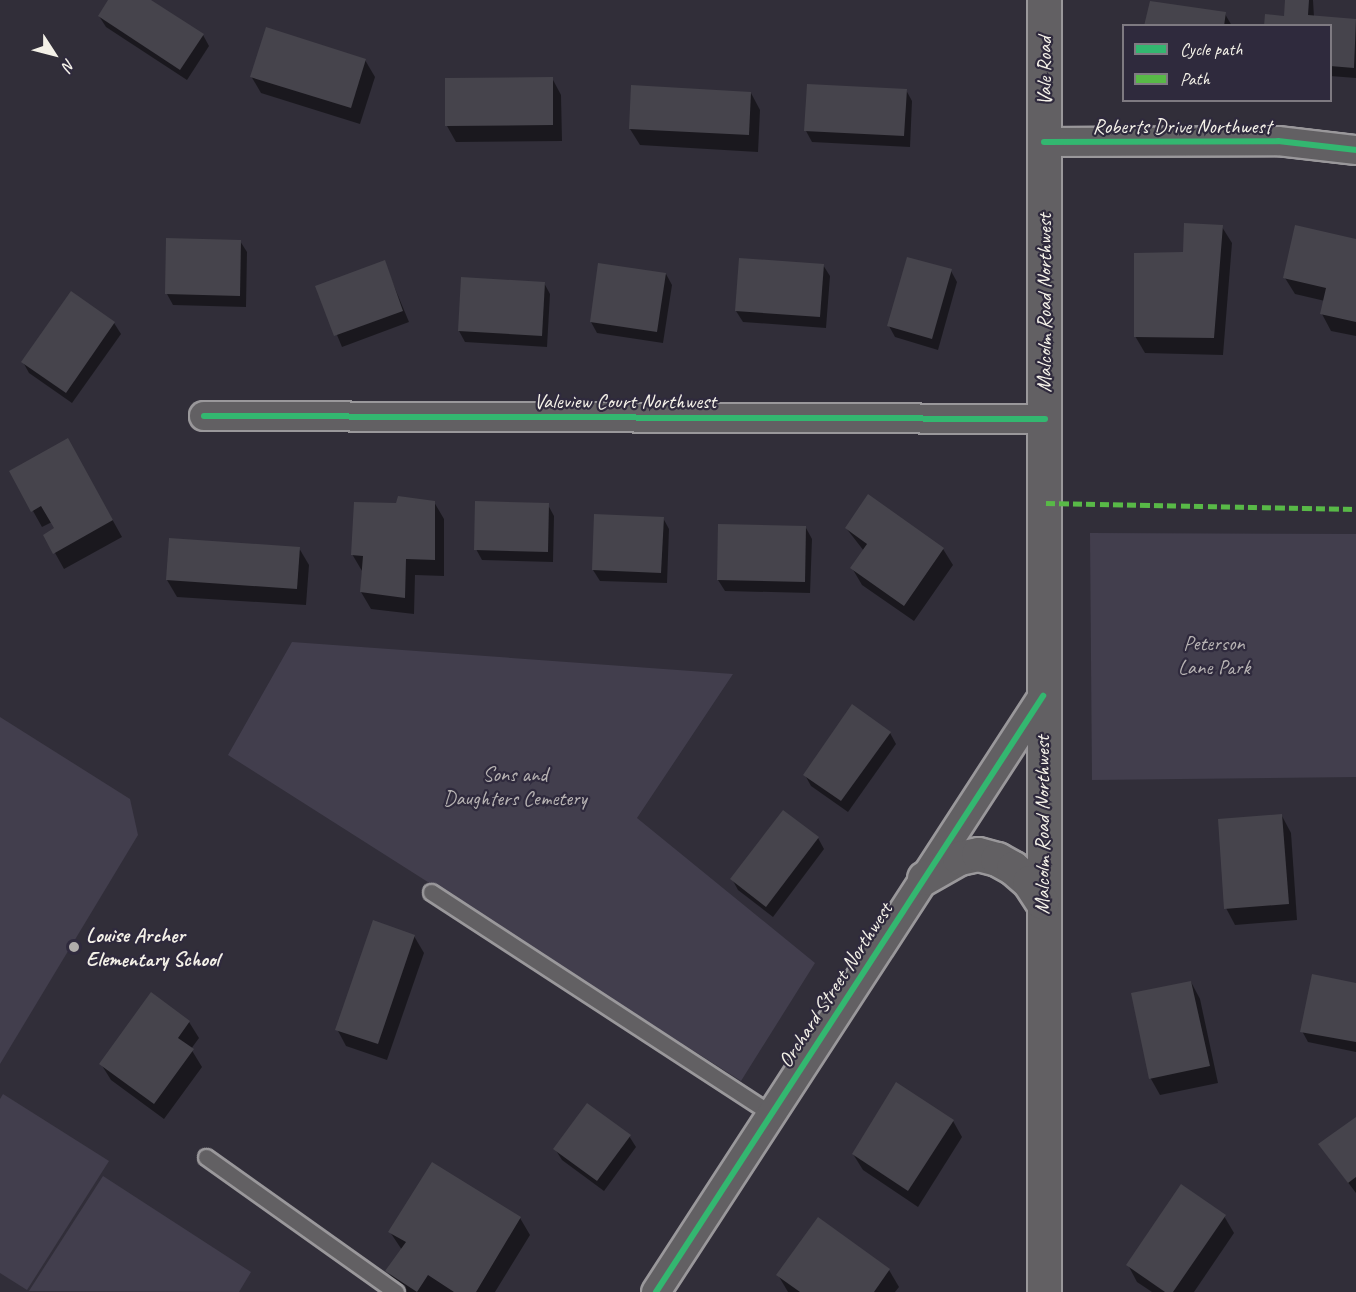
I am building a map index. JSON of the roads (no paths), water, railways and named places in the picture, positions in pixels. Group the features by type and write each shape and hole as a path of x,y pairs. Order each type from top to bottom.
{"main road":[{"name":"Vale Road","path":"1044,0 1044,142"},
{"name":"Malcolm Road Northwest","path":"1044,142 1042,902 1044,1292"},
{"path":"924,878 959,858 978,854 997,859 1013,868 1029,882 1042,902"}],"street":[{"name":"Roberts Drive Northwest","path":"1044,142 1278,141 1356,150"},
{"name":"Valeview Court Northwest","path":"204,416 1045,419"},
{"name":"Orchard Street Northwest","path":"656,1292 1043,696"}],"lane":[{"path":"431,892 771,1114"},
{"path":"206,1157 396,1292"}],"place":[{"name":"Louise Archer Elementary School","path":"74,947"}],"park label":[{"name":"Peterson Lane Park","path":"1214,655"},
{"name":"Sons and Daughters Cemetery","path":"515,786"}]}
